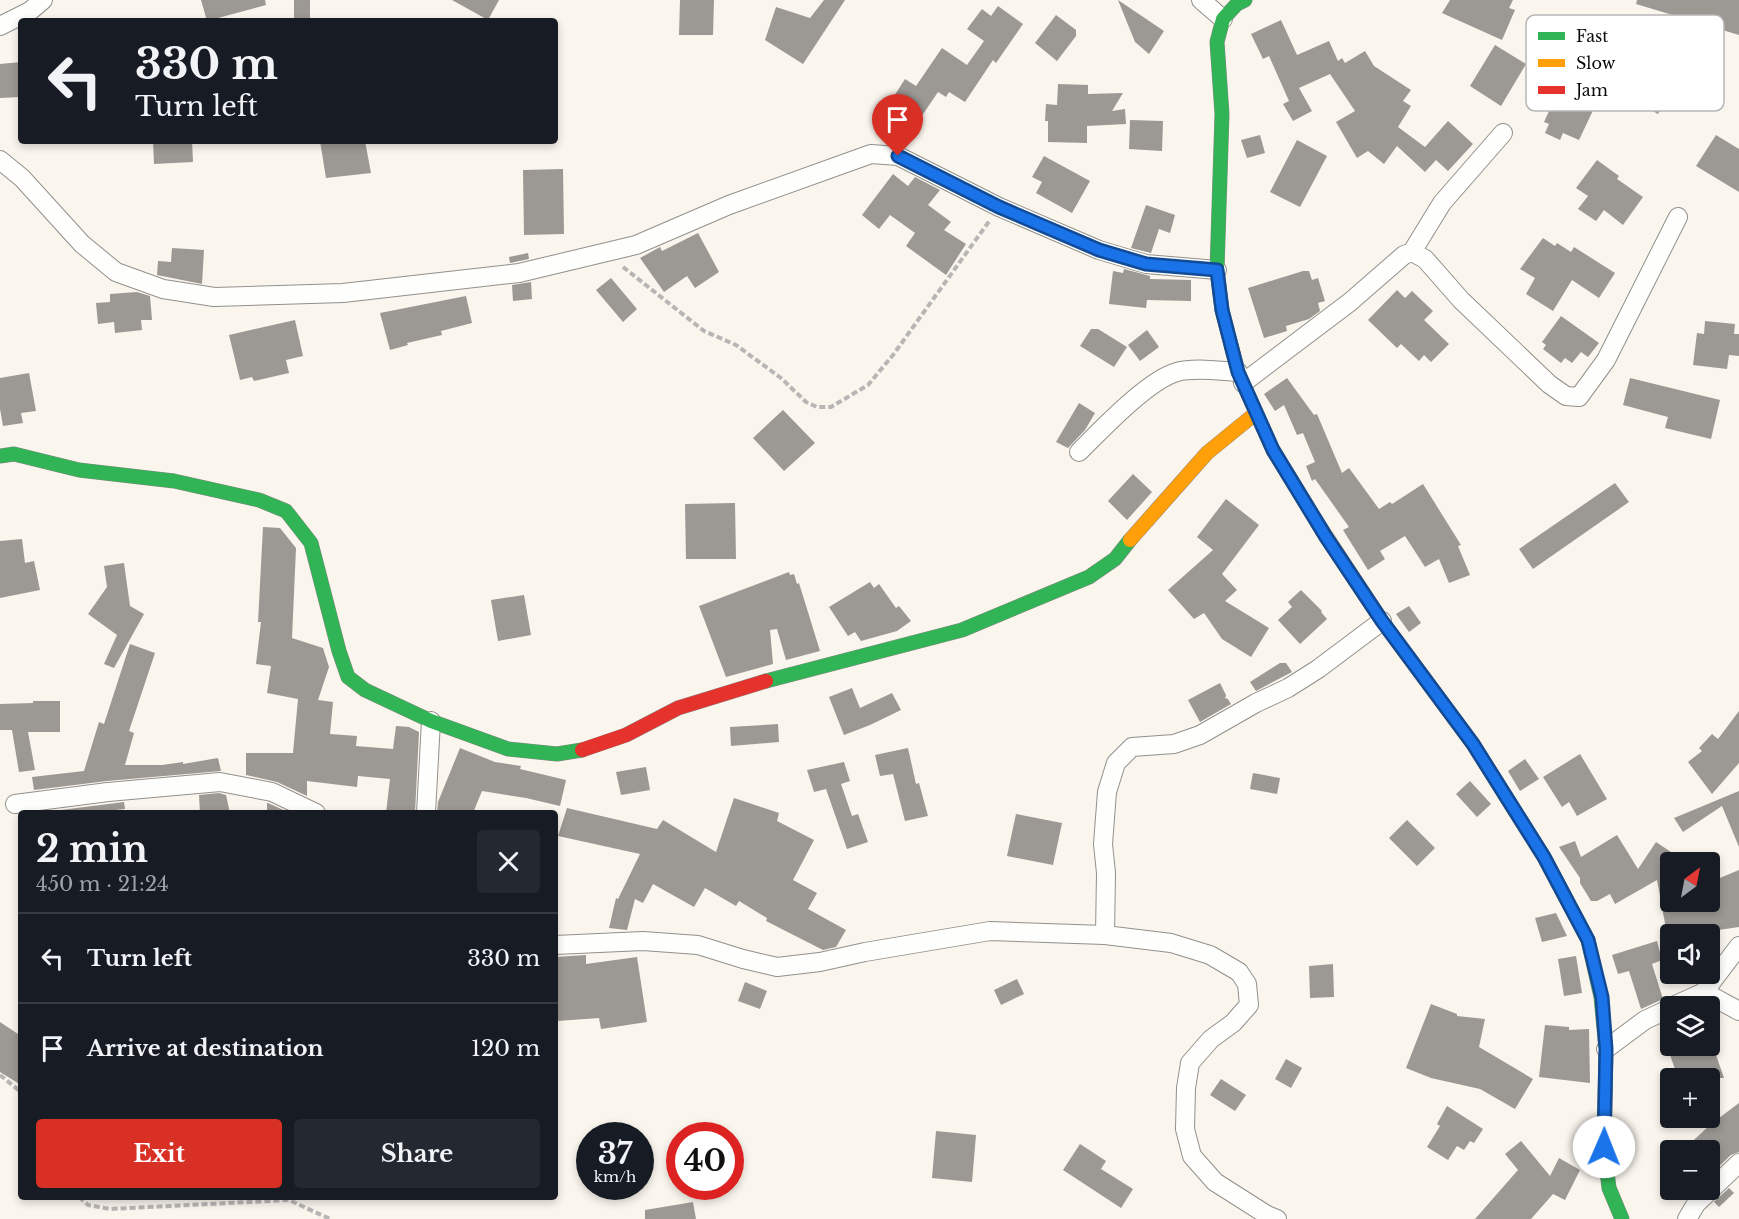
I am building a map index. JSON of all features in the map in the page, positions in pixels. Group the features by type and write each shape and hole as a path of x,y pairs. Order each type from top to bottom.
{"street":[{"path":"0,26 30,11 43,0"},
{"path":"1201,0 1224,19"},
{"path":"1245,0 1237,4 1224,19 1217,42 1222,114 1217,270 1222,310 1241,377 1273,450 1326,537 1382,621 1473,744 1544,857 1588,940 1602,997 1606,1049 1604,1147 1609,1188 1622,1219"},
{"path":"1079,452 1129,404 1153,385 1177,372 1206,370 1241,377 1350,302 1404,255 1412,252 1442,203 1503,133"},
{"path":"0,160 22,178 82,244 116,272 163,290 213,297 343,293 519,273 636,245 729,206 871,154 898,156 999,207 1099,250 1146,264 1217,270"},
{"path":"1412,252 1425,259 1461,300 1549,384 1566,396 1579,397 1606,360 1678,217"},
{"path":"0,456 14,454 79,470 174,481 260,500 286,512 311,543 348,677 365,690 431,721 508,749 557,754 587,749 626,735 678,708 746,686 962,630 1089,578 1115,559 1147,519 1207,453 1256,413"},
{"path":"1105,935 1106,873 1103,844 1107,792 1116,763 1132,747 1174,744 1200,735 1229,717 1288,688 1346,650 1382,621"},
{"path":"426,810 431,721"},
{"path":"15,804 108,792 220,782 272,792 310,810"},
{"path":"558,945 643,941 698,945 777,967 820,962 990,931 1105,935 1171,943 1210,956 1239,972 1247,984 1249,1005 1233,1023 1211,1039 1190,1063 1186,1088 1185,1129 1192,1156 1215,1182 1277,1219"},
{"path":"1695,996 1704,992 1739,946"},
{"path":"1704,992 1739,1011"},
{"path":"1606,1049 1645,1020 1660,1013"},
{"path":"1687,1219 1696,1204 1739,1163"}],"path":[{"path":"606,252 704,331 736,345 781,378 806,402 817,407 831,406 868,385 874,378 999,207"},
{"path":"0,1074 18,1089"},
{"path":"83,1200 88,1204 110,1209 289,1200 330,1219"}],"building":[{"path":"201,0 265,0 266,5 218,18 206,18"},
{"path":"294,0 310,0 310,18 294,18"},
{"path":"452,0 499,0 489,18 484,18"},
{"path":"680,0 714,0 713,35 679,35"},
{"path":"824,0 845,0 803,64 765,40 776,7 810,18"},
{"path":"1118,0 1164,31 1149,54 1135,42"},
{"path":"1450,0 1513,0 1509,8 1515,10 1502,40 1442,13"},
{"path":"1637,0 1739,0 1739,35 1724,30 1724,15 1673,15 1636,4"},
{"path":"998,6 1023,24 996,63 993,60 965,102 949,92 946,97 938,92 917,123 889,104 905,79 916,86 942,48 967,65 984,41 967,29 982,9 991,16"},
{"path":"1056,15 1076,30 1076,36 1057,61 1035,43"},
{"path":"1281,20 1297,55 1329,41 1338,61 1342,58 1345,63 1365,51 1374,66 1411,90 1403,101 1411,106 1398,127 1425,147 1448,121 1473,144 1448,171 1436,160 1425,172 1397,146 1384,164 1368,151 1357,158 1336,122 1355,111 1330,74 1299,88 1312,111 1293,121 1283,104 1289,101 1269,56 1263,59 1251,34"},
{"path":"1495,45 1526,64 1501,106 1470,86"},
{"path":"18,62 18,97 0,98 0,64"},
{"path":"1058,84 1088,85 1088,94 1123,93 1112,111 1125,109 1126,124 1087,126 1087,143 1048,142 1048,121 1045,121 1046,104 1057,105"},
{"path":"1549,111 1593,111 1579,140 1563,133 1560,140 1545,133 1549,124 1544,122"},
{"path":"1130,120 1163,121 1162,151 1129,149"},
{"path":"1260,135 1265,153 1247,158 1241,140"},
{"path":"1716,135 1739,149 1739,192 1696,166"},
{"path":"1297,140 1327,156 1300,207 1270,192"},
{"path":"153,144 192,144 193,162 154,164"},
{"path":"320,144 366,144 371,173 326,178"},
{"path":"1044,156 1090,181 1072,213 1036,193 1042,182 1032,177"},
{"path":"1597,160 1619,176 1617,179 1643,197 1623,225 1604,210 1596,221 1578,209 1588,196 1576,188"},
{"path":"563,169 564,234 524,235 523,170"},
{"path":"893,174 908,186 915,177 940,190 928,205 951,222 944,230 966,244 946,275 906,246 915,233 890,215 879,229 862,215"},
{"path":"1146,205 1175,215 1170,233 1159,229 1151,253 1131,248"},
{"path":"698,233 719,272 695,288 687,276 664,292 640,258 660,247 662,251"},
{"path":"1543,238 1571,252 1574,247 1615,273 1599,298 1572,280 1553,311 1526,294 1535,278 1520,269"},
{"path":"172,248 204,250 202,284 157,275 158,261 171,262"},
{"path":"528,253 529,259 510,263 509,257"},
{"path":"1124,269 1150,276 1150,279 1191,280 1191,301 1147,300 1146,308 1109,304 1113,271 1123,273"},
{"path":"1309,271 1312,280 1318,278 1325,301 1318,303 1320,311 1309,319 1286,326 1287,331 1264,338 1248,288"},
{"path":"611,278 637,309 623,322 596,290"},
{"path":"531,282 532,299 513,301 512,285"},
{"path":"1397,290 1405,298 1412,291 1433,311 1424,320 1449,344 1431,362 1424,355 1419,361 1401,344 1397,348 1368,320"},
{"path":"137,292 150,296 152,320 141,320 142,330 115,333 114,322 98,324 96,303 110,302 110,294"},
{"path":"466,296 472,323 441,331 442,335 407,343 408,345 390,350 380,313"},
{"path":"1561,316 1599,343 1588,357 1581,352 1572,363 1565,358 1561,363 1543,349 1546,345 1542,342"},
{"path":"295,320 303,356 286,360 289,373 254,381 252,377 240,380 229,335"},
{"path":"1705,321 1735,324 1734,334 1739,334 1739,356 1729,355 1727,369 1693,365 1697,333 1704,334"},
{"path":"1091,329 1098,329 1127,347 1114,367 1080,346"},
{"path":"1147,330 1159,347 1140,361 1128,345"},
{"path":"29,373 36,411 21,413 23,423 3,426 0,409 0,378"},
{"path":"1287,378 1314,415 1317,414 1342,473 1349,468 1379,509 1390,502 1392,504 1423,484 1461,545 1458,546 1470,575 1449,583 1439,559 1425,567 1405,536 1380,551 1385,559 1368,570 1343,530 1349,527 1315,479 1312,481 1306,466 1315,462 1303,433 1297,435 1284,405 1275,411 1264,394"},
{"path":"1630,378 1720,400 1711,439 1665,428 1668,417 1623,405"},
{"path":"1079,403 1095,413 1085,430 1068,448 1056,442"},
{"path":"783,410 815,443 784,471 753,438"},
{"path":"1133,474 1152,492 1127,520 1108,501"},
{"path":"1615,483 1629,502 1533,569 1519,549"},
{"path":"1226,499 1259,525 1222,574 1237,590 1225,601 1269,628 1251,657 1222,639 1204,613 1194,619 1168,590 1213,550 1197,537"},
{"path":"735,503 736,559 686,559 685,504"},
{"path":"263,527 280,528 296,548 292,638 323,648 329,667 318,700 333,702 330,734 357,736 356,746 393,749 396,726 409,727 419,732 415,810 386,810 390,779 358,776 357,787 307,781 307,796 277,782 246,775 246,753 293,753 298,699 267,693 271,666 256,664 261,622 258,622"},
{"path":"22,539 25,563 34,561 40,590 0,598 0,541"},
{"path":"124,563 130,606 144,614 114,668 104,664 117,635 88,614 107,587 104,566"},
{"path":"789,572 790,575 794,574 797,584 799,583 820,651 786,660 777,629 770,630 773,664 726,677 699,606"},
{"path":"870,582 874,588 879,584 896,608 899,606 911,621 897,631 861,641 855,632 848,636 829,607"},
{"path":"1301,590 1327,619 1300,644 1278,620 1292,607 1288,602"},
{"path":"524,595 531,635 498,641 491,600"},
{"path":"1409,606 1421,623 1409,632 1396,614"},
{"path":"130,644 155,653 129,731 134,733 125,765 162,765 183,762 183,764 218,758 221,771 34,790 32,777 84,771 99,722 104,724"},
{"path":"1280,663 1286,663 1292,672 1256,691 1250,682"},
{"path":"1220,683 1226,695 1225,699 1227,698 1231,704 1200,722 1188,700"},
{"path":"852,688 860,708 892,693 901,710 844,735 829,697"},
{"path":"33,701 60,701 60,732 28,732 35,770 19,772 12,730 0,730 0,704 33,703"},
{"path":"1739,711 1739,763 1712,794 1688,762 1702,751 1699,748 1712,734 1718,739"},
{"path":"778,724 779,742 731,746 730,727"},
{"path":"460,748 495,762 521,766 520,769 566,780 560,806 482,791 474,810 437,810 438,802"},
{"path":"908,748 916,784 919,783 928,816 905,821 893,774 880,776 875,755"},
{"path":"1580,754 1607,799 1577,816 1569,802 1562,807 1543,777"},
{"path":"1525,759 1539,779 1520,791 1508,771"},
{"path":"844,762 850,781 841,784 852,816 858,814 868,842 847,849 826,789 814,792 807,770"},
{"path":"646,767 650,790 621,795 616,772"},
{"path":"1253,773 1280,778 1277,794 1250,789"},
{"path":"1470,781 1491,804 1477,817 1456,794"},
{"path":"1739,791 1739,847 1722,806 1683,832 1674,818"},
{"path":"219,793 226,795 229,810 200,810 199,795"},
{"path":"734,798 779,813 777,821 814,840 793,880 817,893 808,909 846,930 836,947 823,950 766,921 767,918 739,901 736,906 705,888 694,907 653,884 643,903 635,899 627,930 609,928 616,898 618,899 640,854 558,836 567,808 657,829 663,820 716,852"},
{"path":"124,802 125,809 115,810 61,810"},
{"path":"268,803 283,810 267,810"},
{"path":"1016,814 1062,823 1053,865 1007,856"},
{"path":"1407,820 1435,848 1417,866 1389,838"},
{"path":"1617,835 1638,869 1656,842 1671,852 1660,852 1660,896 1657,880 1615,904 1610,894 1597,901 1591,901 1580,883 1580,878 1559,847 1575,841 1581,857"},
{"path":"1739,870 1739,927 1720,930 1720,924 1665,924 1663,912 1720,912 1720,878"},
{"path":"1556,913 1567,936 1542,942 1535,918"},
{"path":"1657,941 1660,961 1652,964 1662,996 1660,996 1660,1000 1641,1009 1629,971 1618,974 1612,955"},
{"path":"586,955 586,964 637,957 647,1022 601,1029 599,1018 558,1021 558,957"},
{"path":"1576,956 1582,993 1564,996 1558,959"},
{"path":"1333,964 1334,997 1310,998 1309,966"},
{"path":"1017,979 1024,994 1001,1005 994,990"},
{"path":"745,982 767,991 760,1009 738,1001"},
{"path":"1431,1004 1457,1014 1457,1016 1485,1019 1479,1047 1533,1079 1515,1109 1480,1089 1431,1078 1406,1068"},
{"path":"0,1022 18,1034 18,1083 0,1072"},
{"path":"1545,1025 1569,1027 1569,1030 1589,1029 1590,1083 1539,1077"},
{"path":"1670,1056 1716,1056 1724,1078 1720,1078 1720,1068 1675,1068"},
{"path":"1286,1059 1302,1068 1291,1088 1275,1079"},
{"path":"1221,1079 1246,1095 1235,1111 1210,1095"},
{"path":"1739,1103 1739,1152 1731,1155 1720,1165 1720,1140 1694,1140 1707,1128 1720,1128 1720,1117"},
{"path":"1447,1106 1483,1129 1474,1143 1470,1141 1464,1150 1457,1146 1448,1160 1427,1147 1440,1126 1437,1124"},
{"path":"936,1131 976,1135 972,1182 932,1178"},
{"path":"1521,1141 1550,1176 1559,1158 1580,1170 1565,1200 1553,1194 1531,1219 1475,1219 1518,1170 1505,1154"},
{"path":"1080,1144 1106,1161 1101,1169 1133,1189 1121,1208 1063,1170"},
{"path":"1729,1188 1734,1193 1719,1207 1714,1202 1720,1200 1720,1196"},
{"path":"693,1202 696,1219 645,1219 645,1210"}],"traffic: fast":[{"path":"1245,0 1237,4 1223,19 1217,42 1222,114 1217,270 1222,310 1238,372 1273,450 1322,530"},
{"path":"0,456 14,454 79,470 174,481 259,500 286,511 311,543 348,677 365,690 431,721 508,749 557,754 582,750"},
{"path":"766,681 962,630 1089,577 1115,559 1130,540"},
{"path":"1515,811 1544,857 1588,940 1601,997 1606,1049 1604,1147 1609,1188 1622,1219"}],"traffic: slow":[{"path":"1130,540 1207,453 1256,413"},
{"path":"1322,530 1382,621 1473,744 1515,811"}],"traffic: jam":[{"path":"582,750 626,735 678,708 766,681"}],"route":[{"path":"898,156 999,207 1099,250 1146,264 1217,270 1222,310 1238,372 1273,450 1326,537 1382,621 1473,744 1544,857 1588,940 1602,997 1606,1049 1604,1147"}]}
